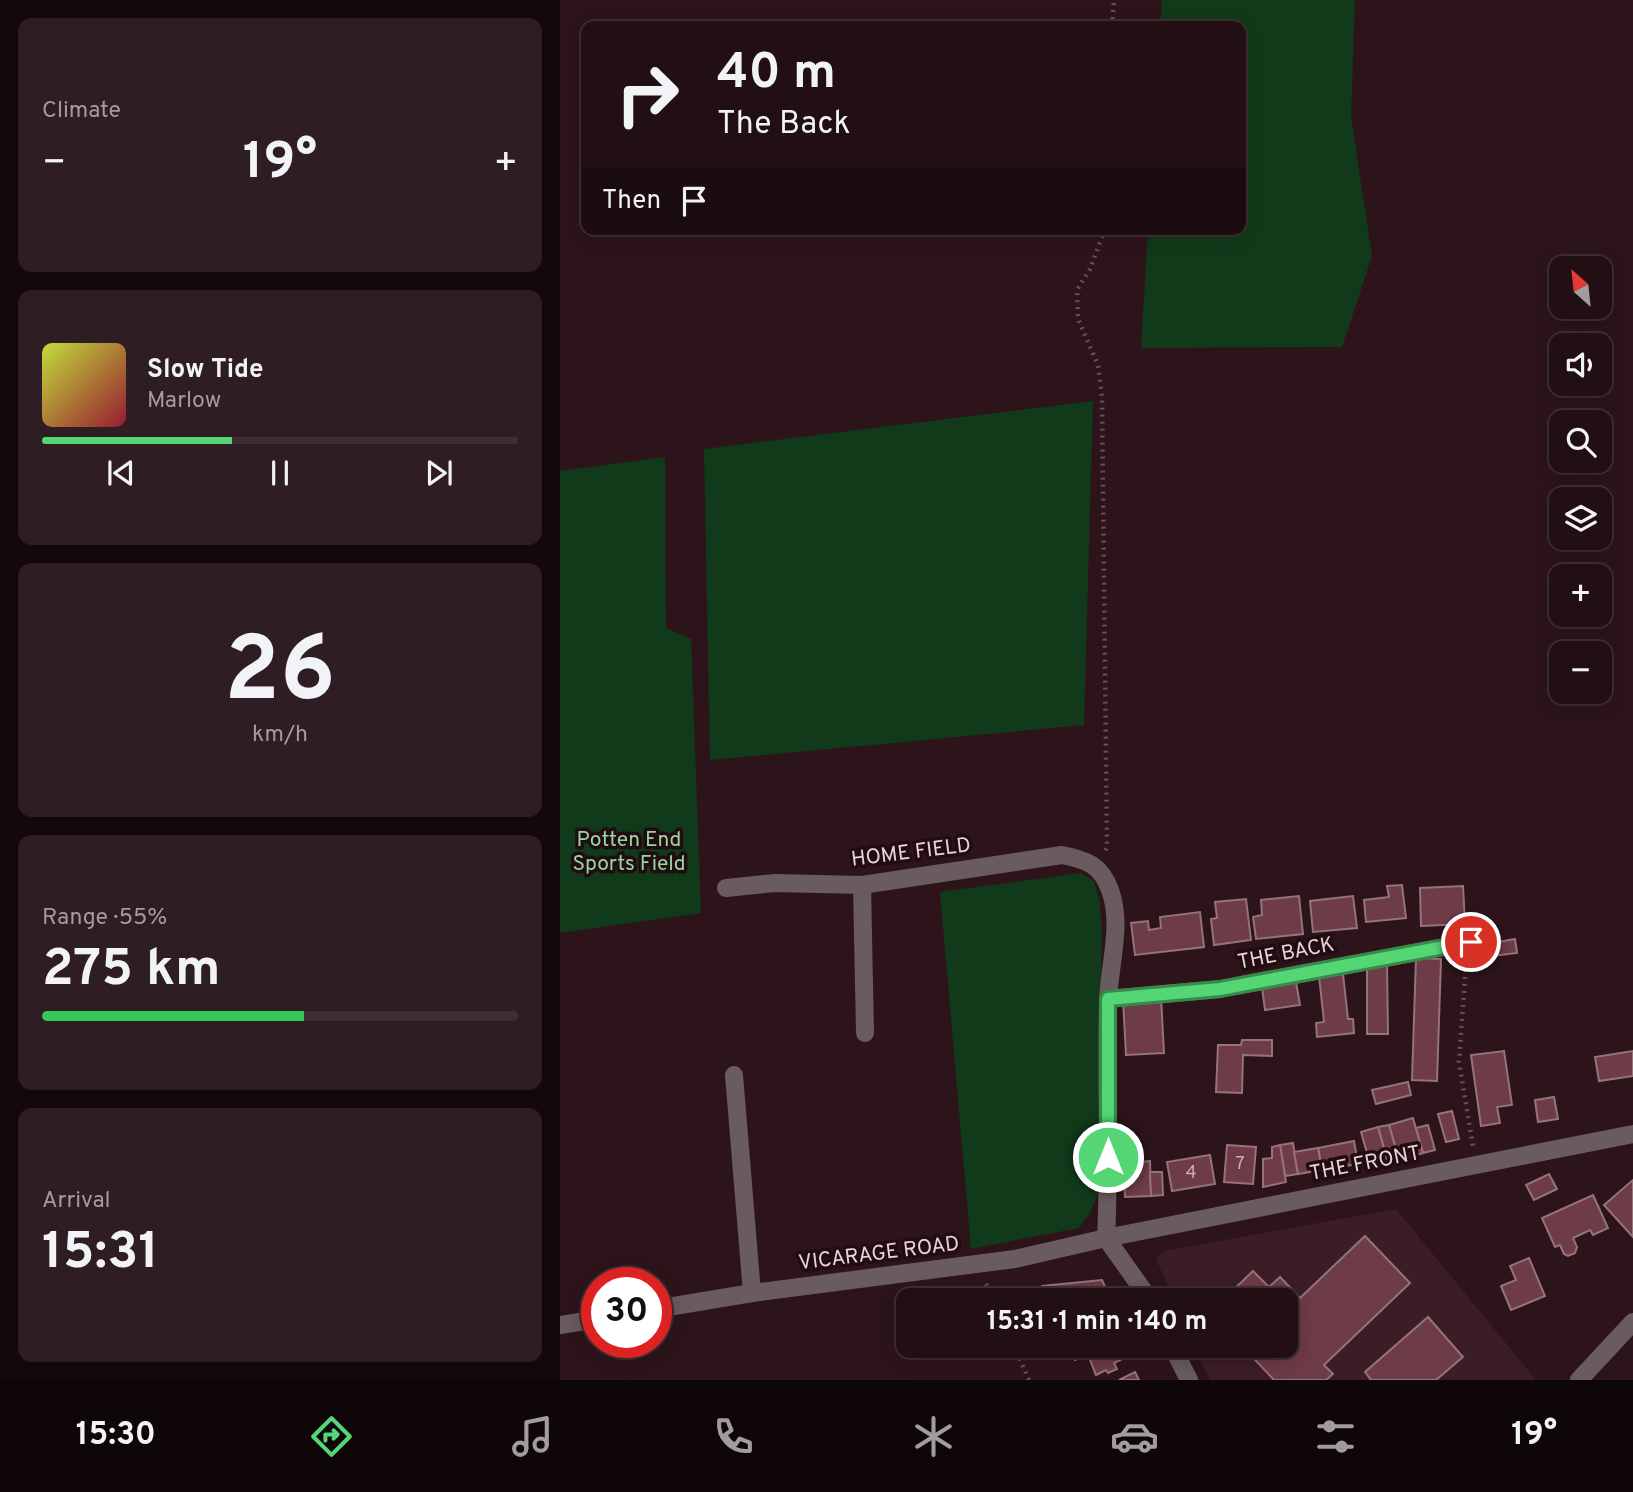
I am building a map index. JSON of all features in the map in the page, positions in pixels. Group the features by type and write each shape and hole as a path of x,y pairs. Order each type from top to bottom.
{"street":[{"name":"HOME FIELD","path":"726,888 775,883 862,885 1062,855 1080,859 1098,868"},
{"path":"1098,868 1110,888 1117,912 1108,999 1106,1238 1141,1288"},
{"path":"862,885 865,1033"},
{"name":"THE BACK","path":"1108,999 1220,989 1471,942"},
{"path":"734,1075 752,1293"},
{"name":"THE FRONT","path":"1106,1238 1633,1134"},
{"name":"VICARAGE ROAD","path":"672,1306 752,1293 1015,1259 1106,1238"},
{"path":"560,1325 581,1322"},
{"path":"1579,1380 1633,1322"},
{"path":"1178,1358 1189,1380"}],"path":[{"path":"1112,21 1114,0"},
{"path":"1098,868 1107,846 1102,397 1098,365 1078,319 1077,290 1090,269 1102,235"},
{"path":"1471,942 1465,967 1459,1062 1477,1165"},
{"path":"1019,1358 1029,1380"}],"shaded area":[{"path":"1396,1209 1536,1380 1210,1380 1199,1358 1298,1358 1298,1288 1169,1288 1156,1259 1164,1251"}],"green space":[{"path":"1162,0 1355,0 1351,116 1372,256 1342,347 1141,348 1148,235 1246,235 1246,21 1160,21"},
{"path":"1093,401 1084,725 710,760 704,449"},
{"name":"Potten End Sports Field","path":"665,457 666,628 691,639 701,913 560,933 560,471"},
{"path":"1081,873 1094,881 1100,902 1102,934 1097,1196 1090,1213 1079,1228 971,1249 940,892"}],"building":[{"path":"1402,885 1406,918 1366,922 1364,900 1389,897 1387,886"},
{"path":"1463,886 1465,924 1421,926 1420,888"},
{"path":"1299,896 1303,934 1256,939 1253,917 1262,915 1261,900"},
{"path":"1353,896 1357,928 1313,932 1310,901"},
{"path":"1246,899 1251,940 1214,945 1211,919 1217,918 1215,902"},
{"path":"1200,912 1204,947 1135,955 1131,923 1148,921 1149,930 1161,928 1160,917"},
{"path":"1515,939 1517,953 1493,956 1492,943"},
{"path":"1416,958 1441,959 1437,1081 1412,1080"},
{"path":"1367,965 1387,965 1388,1034 1367,1034"},
{"path":"1343,974 1348,1019 1353,1019 1354,1033 1317,1037 1316,1023 1324,1022 1319,976"},
{"path":"1296,982 1300,1005 1265,1010 1262,987"},
{"path":"1161,997 1164,1053 1126,1055 1123,999"},
{"path":"1242,1040 1272,1040 1272,1056 1243,1055 1242,1093 1216,1092 1218,1045 1241,1045"},
{"path":"1504,1051 1512,1105 1497,1107 1500,1123 1481,1126 1471,1055"},
{"path":"1633,1051 1633,1076 1599,1081 1595,1057"},
{"path":"1408,1082 1411,1095 1376,1104 1372,1090"},
{"path":"1554,1097 1558,1119 1538,1122 1535,1100"},
{"path":"1452,1111 1459,1139 1446,1142 1438,1114"},
{"path":"1413,1118 1423,1153 1399,1160 1389,1125"},
{"path":"1389,1125 1399,1160 1388,1163 1378,1127"},
{"path":"1428,1125 1435,1150 1423,1153 1416,1128"},
{"path":"1378,1127 1388,1163 1371,1167 1361,1132"},
{"path":"1354,1141 1358,1164 1322,1170 1318,1148"},
{"path":"1293,1143 1298,1174 1285,1176 1280,1145"},
{"path":"1227,1145 1256,1147 1253,1184 1224,1182"},
{"path":"1280,1145 1286,1182 1263,1187 1263,1159 1272,1158 1272,1147"},
{"path":"1318,1148 1322,1170 1298,1174 1294,1152"},
{"path":"1210,1155 1215,1184 1172,1191 1167,1162"},
{"path":"1150,1161 1151,1196 1125,1197 1124,1174 1127,1174 1127,1163"},
{"path":"1150,1172 1162,1172 1163,1195 1151,1196"},
{"path":"1549,1174 1557,1189 1534,1200 1526,1185"},
{"path":"1633,1180 1633,1237 1604,1205"},
{"path":"1593,1195 1608,1228 1593,1235 1590,1230 1573,1238 1577,1247 1575,1253 1568,1256 1560,1245 1555,1247 1542,1218"},
{"path":"1365,1236 1410,1283 1324,1365 1333,1374 1326,1380 1274,1380 1253,1358 1298,1358 1298,1296 1300,1298"},
{"path":"1529,1258 1545,1296 1511,1310 1501,1286 1516,1280 1510,1266"},
{"path":"1253,1271 1269,1287 1280,1277 1290,1288 1235,1288"},
{"path":"1102,1280 1106,1288 1042,1288"},
{"path":"1428,1317 1463,1357 1436,1380 1371,1380 1365,1372"},
{"path":"1089,1358 1124,1358 1114,1363 1117,1369 1096,1375"},
{"path":"1135,1372 1139,1380 1119,1380"}],"route":[{"path":"1108,1157 1108,999 1220,989 1471,942"}]}
